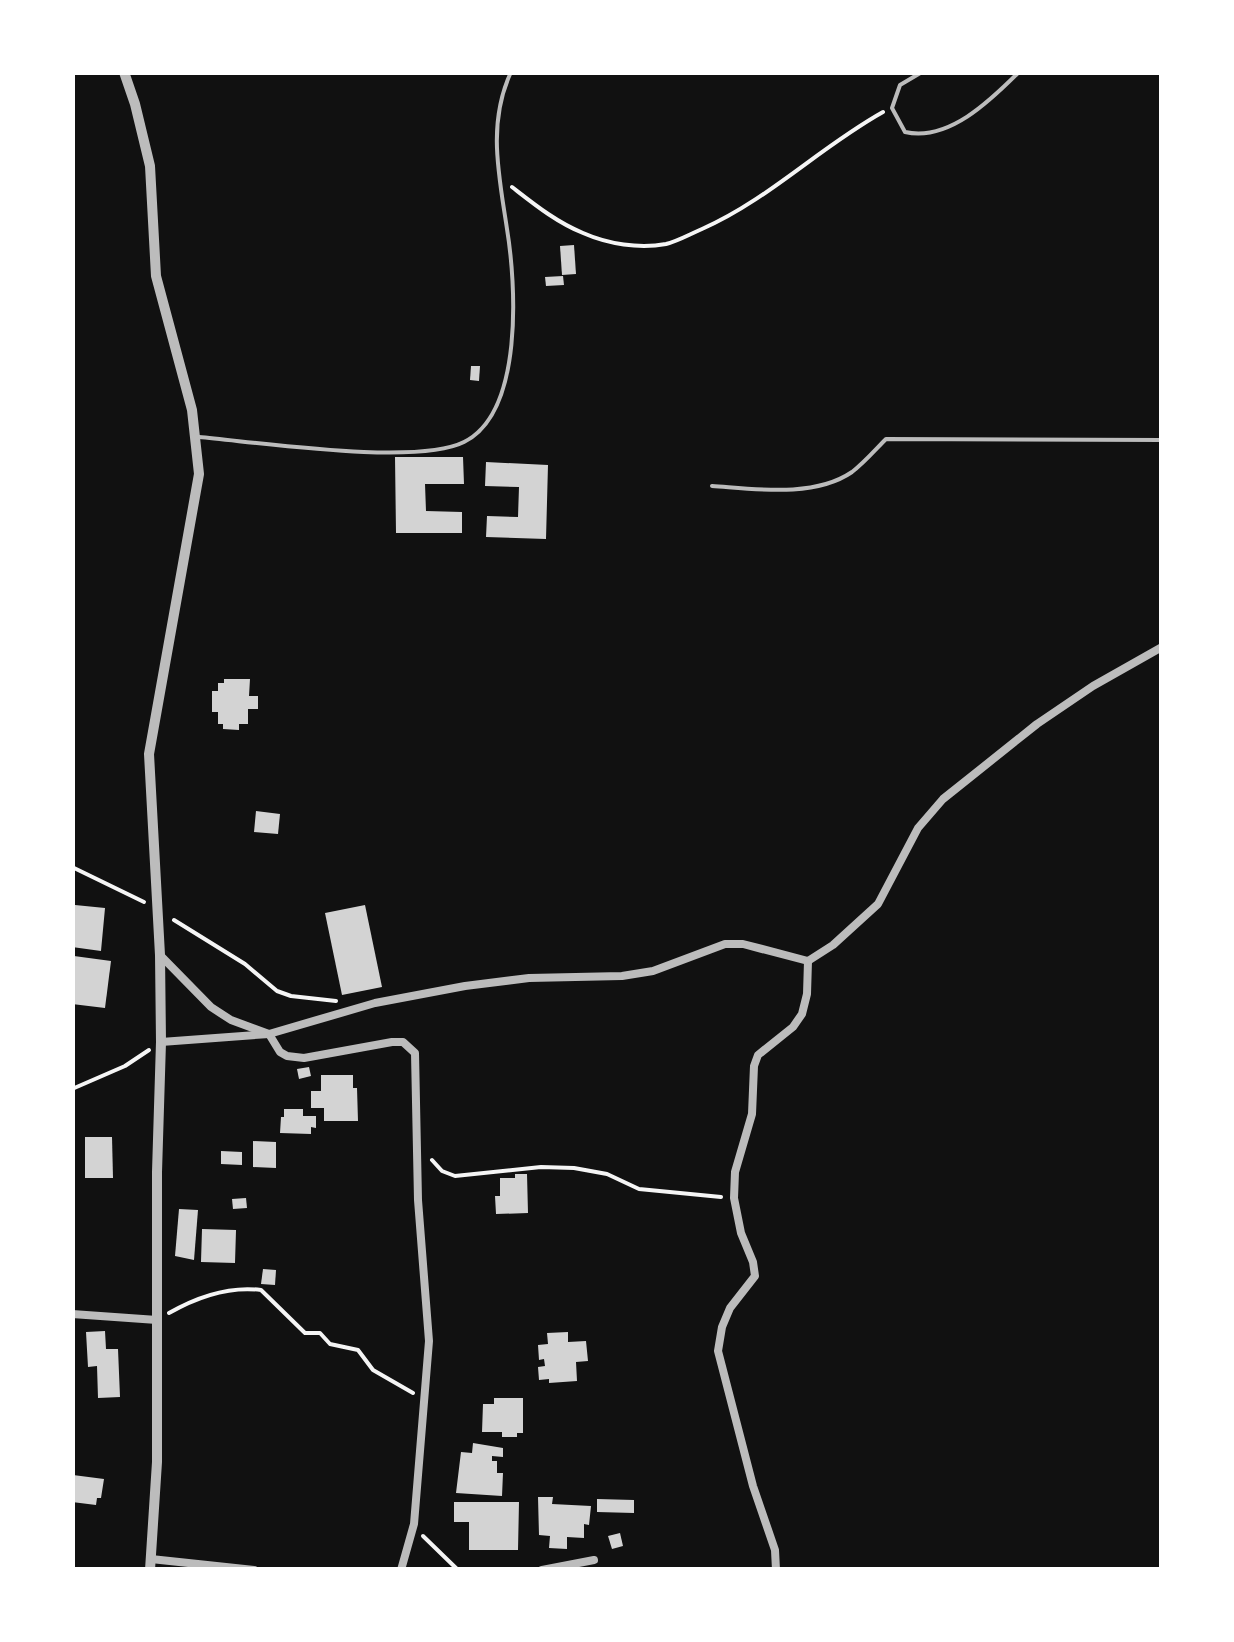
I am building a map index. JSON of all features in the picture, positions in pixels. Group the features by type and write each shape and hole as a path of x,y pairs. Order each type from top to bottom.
{"street":[{"path":"124,72 136,104 150,166 156,276 197,437 199,474 149,754 161,1042 158,1462 150,1564 254,1570"},
{"path":"161,1042 268,1034 375,1003 465,986 529,978 653,972 724,944 743,944 808,961 833,945 878,904 890,888 918,828 943,799 1037,724 1162,647"},
{"path":"160,954 211,1007 231,1020 268,1034 280,1052 294,1058 392,1042 403,1042 415,1053 418,1200 429,1342 414,1524 401,1570"},
{"path":"776,1570 775,1550 752,1486 718,1351 730,1308 755,1276 734,1198 734,1172 752,1114 754,1066 758,1055 793,1027 802,1014 808,961"},
{"path":"72,1314 157,1320"},
{"path":"542,1570 594,1560"}],"lane":[{"path":"197,437 292,446 436,451 465,442 481,429 508,371 512,335 513,280 495,125 511,72"},
{"path":"922,72 900,85 892,108 905,132 923,136 945,130 1019,72"},
{"path":"712,486 806,488 835,481 854,470 886,439 1162,440"}],"path":[{"path":"499,178 557,220 584,234 640,246 669,244 760,197 850,130 892,108"},
{"path":"72,867 158,908 245,964 277,991 346,1001"},
{"path":"72,1089 125,1066 161,1042"},
{"path":"430,1156 442,1172 455,1176 541,1167 574,1168 607,1174 638,1189 734,1198"},
{"path":"157,1320 206,1296 230,1290 261,1290 305,1332 323,1334 330,1344 358,1350 378,1374 425,1399"},
{"path":"414,1524 458,1570"}],"building":[{"path":"574,245 576,274 562,275 560,246"},
{"path":"563,276 564,285 546,286 545,277"},
{"path":"471,366 480,366 479,381 470,380"},
{"path":"395,457 463,457 464,484 425,484 426,511 462,512 462,533 396,533"},
{"path":"486,462 548,465 546,539 486,537 487,516 518,517 519,487 485,486"},
{"path":"224,679 250,679 249,696 258,696 258,709 248,709 248,724 239,724 239,730 223,729 223,724 218,724 218,712 212,712 212,691 218,691 218,683 224,683"},
{"path":"256,811 280,814 278,834 254,832"},
{"path":"75,905 105,908 101,951 72,947"},
{"path":"365,905 382,987 342,995 325,913"},
{"path":"74,956 111,961 105,1008 72,1004"},
{"path":"309,1067 311,1076 299,1079 297,1069"},
{"path":"321,1075 353,1075 358,1121 324,1121 324,1108 311,1108 311,1091 321,1091"},
{"path":"284,1109 303,1109 303,1116 316,1116 316,1128 311,1127 311,1134 280,1133"},
{"path":"85,1137 112,1137 113,1178 85,1178"},
{"path":"253,1141 276,1142 276,1168 253,1167"},
{"path":"221,1151 242,1152 242,1165 221,1164"},
{"path":"515,1174 527,1174 528,1213 496,1214 500,1178 515,1178"},
{"path":"246,1198 247,1208 233,1209 232,1199"},
{"path":"179,1209 198,1210 194,1260 175,1256"},
{"path":"202,1229 236,1230 235,1263 201,1262"},
{"path":"263,1269 276,1270 275,1285 261,1284"},
{"path":"105,1331 106,1349 118,1349 120,1397 98,1398 97,1366 88,1367 86,1332"},
{"path":"568,1332 568,1342 586,1341 588,1361 576,1362 577,1381 539,1380 538,1367 545,1366 544,1359 539,1360 538,1345 548,1344 547,1333"},
{"path":"494,1398 523,1398 523,1433 502,1437 502,1432 482,1432 483,1404 494,1404"},
{"path":"473,1443 503,1448 503,1457 492,1456 492,1461 497,1461 497,1473 503,1473 502,1496 456,1493 461,1452 472,1453"},
{"path":"73,1475 104,1479 96,1505 72,1502"},
{"path":"538,1497 553,1497 552,1504 591,1506 584,1538 567,1537 567,1549 549,1548 550,1536 539,1535"},
{"path":"597,1499 634,1500 634,1513 597,1512"},
{"path":"454,1502 519,1502 518,1550 469,1550 469,1522 454,1522"},
{"path":"620,1533 623,1546 612,1549 608,1536"}]}
